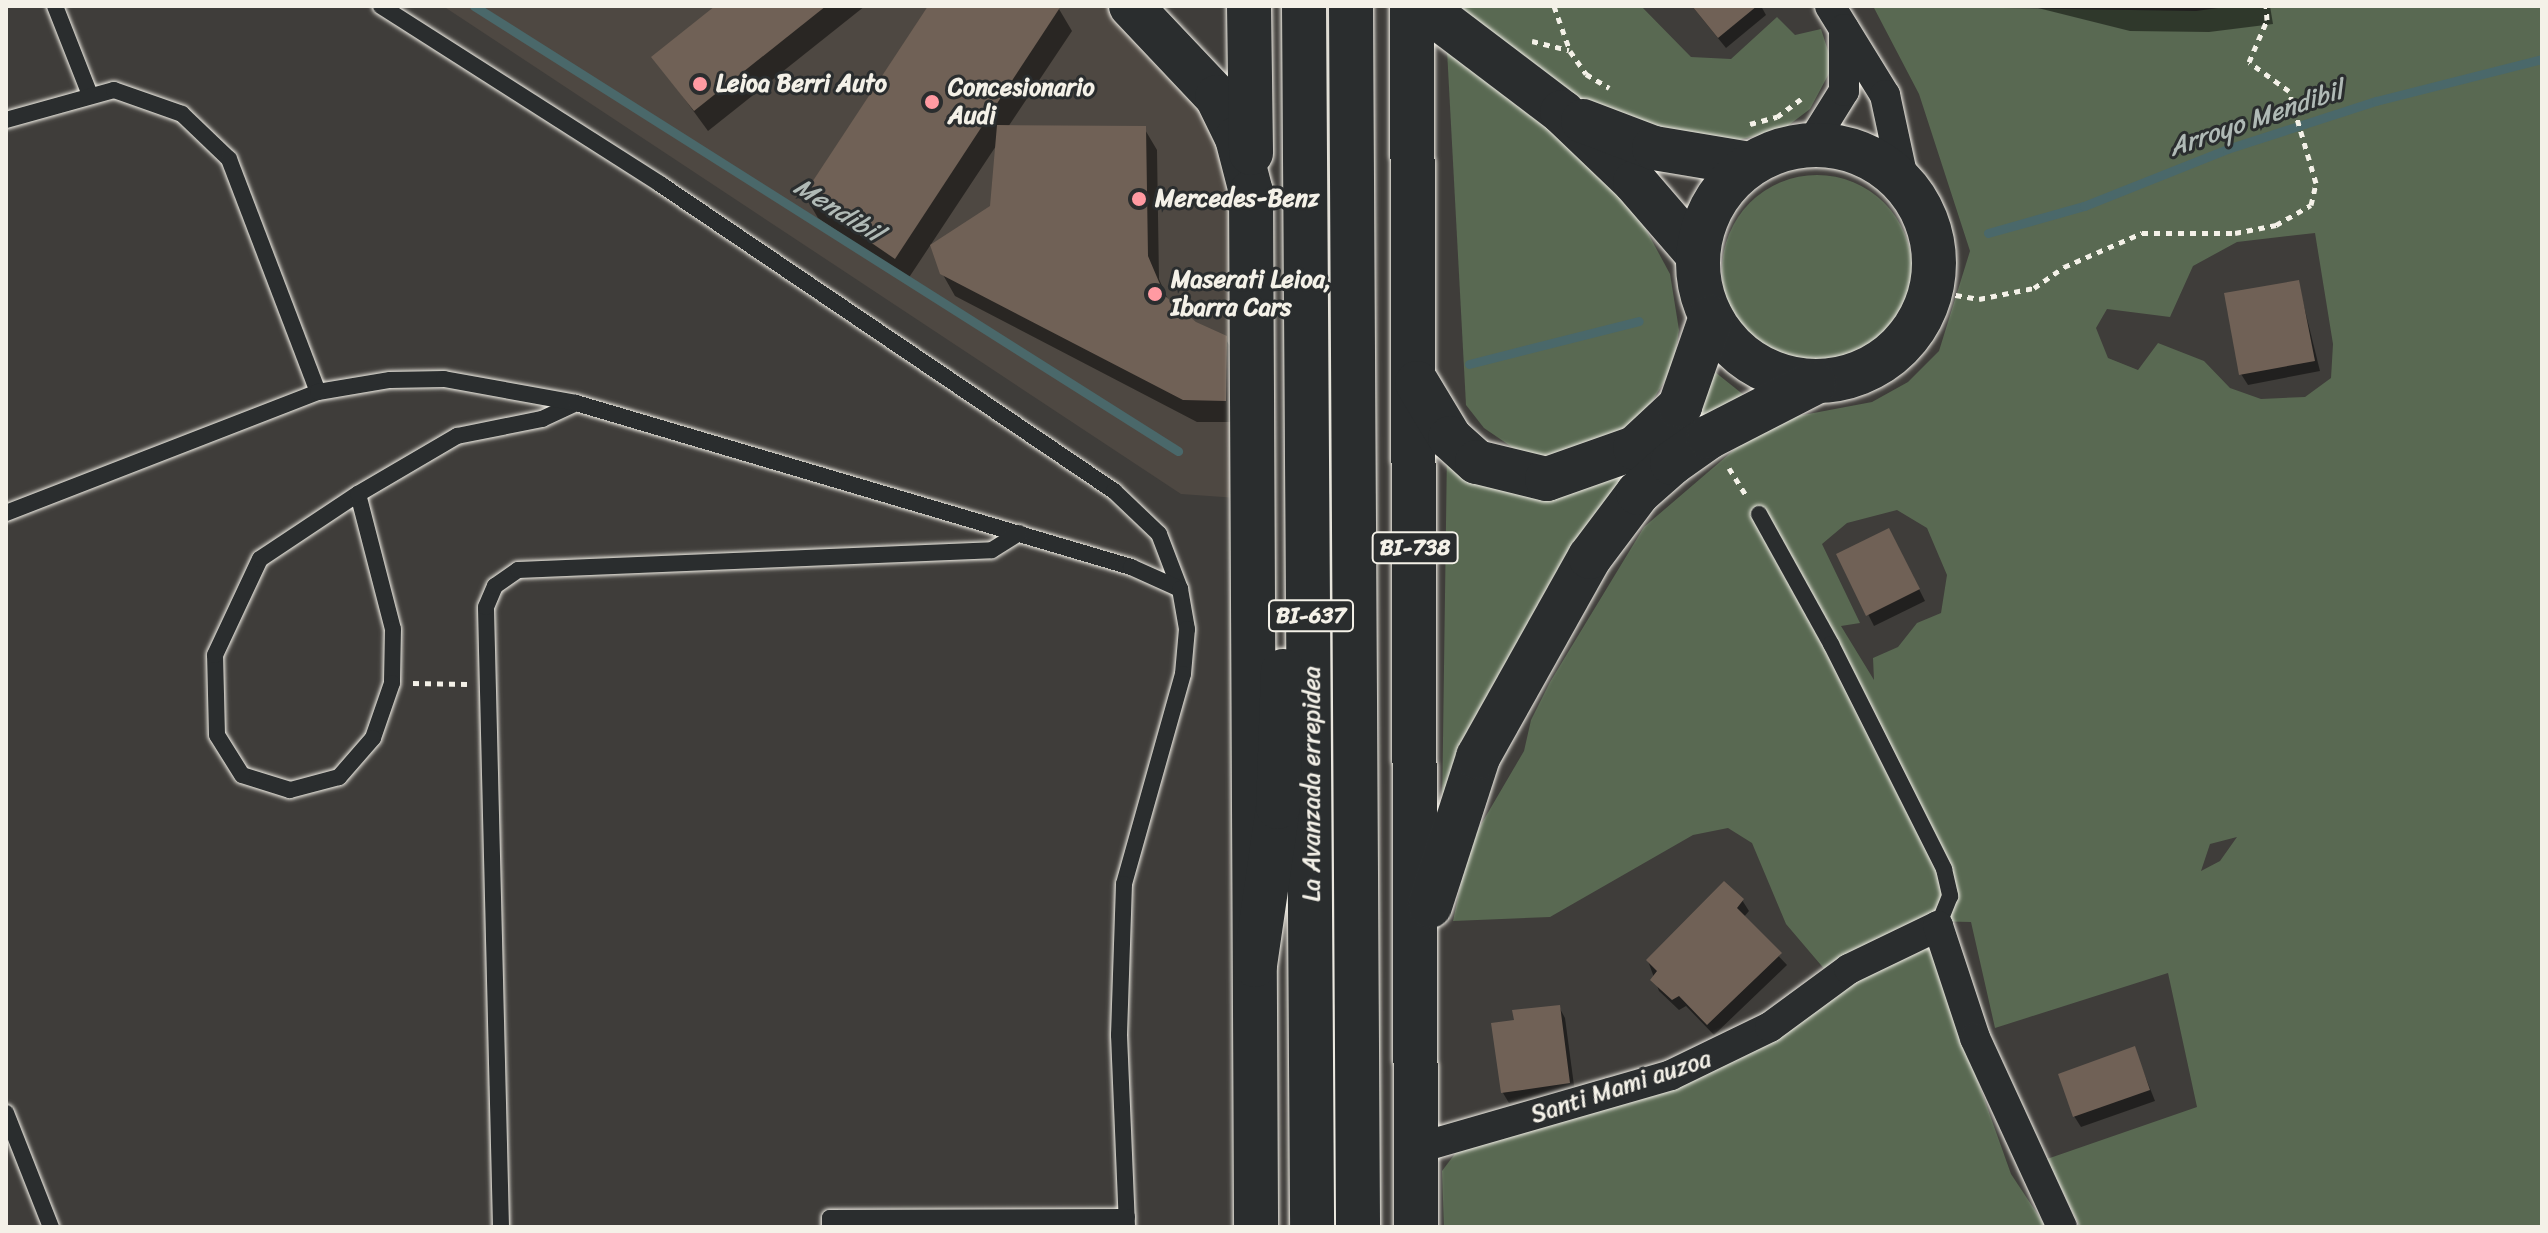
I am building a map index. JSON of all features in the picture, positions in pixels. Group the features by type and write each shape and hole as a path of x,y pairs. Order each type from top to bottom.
{"main road":[{"path":"1131,6 1217,97 1237,138 1251,192"},
{"path":"1249,6 1256,1227"},
{"name":"La Avanzada errepidea","path":"1304,6 1312,1227"},
{"name":"La Avanzada errepidea","path":"1351,6 1358,1227"},
{"path":"1429,15 1562,112 1635,182 1698,255"},
{"name":"BI-738","path":"1416,1227 1416,380 1429,15"},
{"path":"1562,112 1654,148 1744,146 1779,150 1811,144 1845,148 1877,161 1904,183 1925,215 1932,240 1932,291 1917,328 1890,357 1854,377 1814,383 1783,378 1754,364 1729,344 1711,317 1700,287 1698,255 1705,220 1744,146"},
{"path":"1255,965 1278,807 1304,153"},
{"path":"1416,380 1450,438 1477,462 1547,479 1635,448 1680,406 1711,317"},
{"path":"1415,966 1440,863 1478,757 1590,557 1638,493 1709,437 1814,383"}],"street":[{"path":"1811,144 1844,91 1837,16"},
{"path":"1837,16 1885,95 1904,183"},
{"path":"1938,926 1975,1038 2062,1227"},
{"name":"Santi Mami auzoa","path":"1415,1149 1671,1075 1770,1027 1849,969 1938,926"}],"lane":[{"path":"55,6 90,95"},
{"path":"381,6 660,184 1114,491 1159,534 1180,589 1187,629 1183,674 1124,884 1119,1035 1127,1222 830,1218 830,1227"},
{"path":"6,120 114,90 182,114 229,159 318,392"},
{"path":"6,513 318,392 390,380 444,379 576,403 1131,567 1180,589"},
{"path":"358,494 393,629 392,683 373,738 339,777 290,790 242,775 217,735 215,655 260,559 358,494 457,436 542,419 576,403"},
{"path":"1759,514 1831,644 1944,869 1950,896 1938,926"},
{"path":"501,1227 486,607 495,586 518,570 992,550 1019,533"},
{"path":"6,1113 51,1227"}],"path":[{"path":"1554,6 1570,51 1586,74 1620,94"},
{"path":"1932,291 1979,299 2034,288 2064,267 2142,233 2235,233 2276,225 2311,205 2316,183 2289,91 2249,62 2267,20 2266,6"},
{"path":"1744,146 1808,93"},
{"path":"1709,437 1759,514"},
{"path":"392,683 488,685"}],"shaded area":[{"path":"443,6 1109,6 1192,84 1229,170 1237,498 1181,494"}],"green space":[{"path":"1460,6 1641,6 1691,57 1731,59 1777,17 1795,35 1821,29 1833,66 1810,109 1781,131 1727,142 1632,124 1560,90"},
{"path":"1873,6 2196,11 2233,6 2542,6 2542,1227 2080,1227 2047,1159 2197,1107 2168,973 1995,1028 1971,922 1926,921 1826,971 1786,924 1752,843 1728,828 1693,835 1550,917 1453,921 1469,845 1524,751 1531,720 1550,682 1644,527 1742,443 1787,418 1872,402 1908,382 1939,351 1970,251 1919,94","holes":["2315,233 2333,344 2331,378 2305,397 2261,399 2230,388 2204,361 2158,343 2138,370 2108,358 2096,328 2107,309 2170,317 2193,266 2237,242","1897,510 1927,528 1947,575 1941,613 1917,623 1898,647 1873,658 1874,680 1841,626 1860,623 1822,544 1847,523","2237,837 2220,861 2201,871 2210,844"]},
{"path":"1447,50 1602,172 1643,224 1670,274 1679,330 1673,367 1650,405 1616,436 1548,457 1522,454 1484,428 1466,405"},
{"path":"1817,175 1853,182 1884,203 1905,234 1912,270 1905,306 1884,337 1853,358 1817,365 1781,358 1750,337 1729,306 1722,270 1729,234 1750,203 1781,182"},
{"path":"1705,364 1745,396 1690,434 1442,812 1447,451 1567,494"},
{"path":"1930,947 2011,1174 2046,1227 1444,1227 1442,1171 1457,1151 1690,1082 1776,1039 1844,987"}],"building":[{"name":"Leioa Berri Auto","path":"715,6 826,6 694,111 651,57"},
{"name":"Concesionario Audi","path":"928,6 1061,6 895,259 803,196"},
{"path":"1692,6 1757,6 1718,38"},
{"path":"997,125 1146,126 1148,256 1165,296 1196,322 1227,336 1226,401 1183,400 940,274 930,245 990,206"},
{"path":"2299,280 2315,361 2239,375 2224,293"},
{"path":"1889,528 1920,589 1866,616 1836,554"},
{"path":"1724,881 1744,899 1737,908 1782,953 1707,1025 1679,996 1672,1000 1650,980 1657,971 1646,960"},
{"path":"1560,1005 1570,1083 1501,1093 1491,1023 1514,1020 1512,1010"},
{"path":"2135,1046 2150,1090 2073,1117 2058,1074"}],"waterway":[{"name":"Mendibil","path":"474,6 1178,451"},
{"name":"Arroyo Mendibil","path":"1988,233 2084,206 2227,149 2376,101 2542,59"},
{"name":"Arroyo Mendibil","path":"1469,364 1639,321"}],"place":[{"name":"Leioa Berri Auto","path":"700,84"},
{"name":"Concesionario Audi","path":"932,102"},
{"name":"Mercedes-Benz","path":"1139,199"},
{"name":"Maserati Leioa, Ibarra Cars","path":"1155,294"}]}
